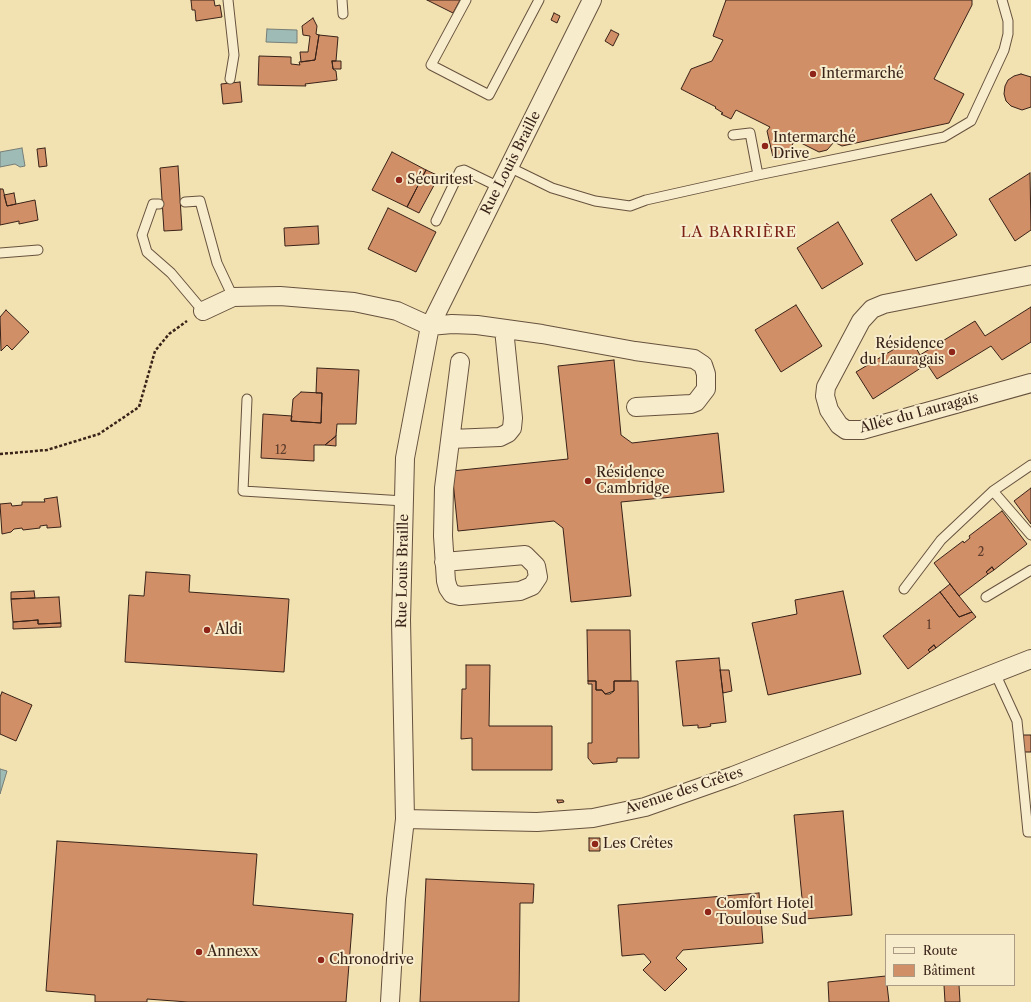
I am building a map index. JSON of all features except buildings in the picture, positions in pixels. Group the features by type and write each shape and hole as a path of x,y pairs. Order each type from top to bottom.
{"street":[{"name":"Rue Louis Braille","path":"405,819 401,620 405,458 430,326 592,0"},
{"name":"Allée du Lauragais","path":"1031,275 884,304 872,309 861,321 826,387 825,396 829,410 839,425 846,430 862,430 1031,383"},
{"path":"203,311 234,297 280,296 354,302 397,311 430,326 452,324 504,329 634,351 694,359 703,365 706,374 706,389 696,402 691,404 636,407"},
{"path":"451,439 500,437 508,433 512,428 513,418 504,329"},
{"path":"444,562 525,555 536,566 538,577 536,582 526,590 460,596 452,594 448,588 444,562 444,488 460,362"},
{"name":"Avenue des Crêtes","path":"405,819 537,822 593,818 645,807 733,776 1031,659"},
{"path":"390,1002 396,899 405,819"}],"lane":[{"path":"228,0 234,55 230,79"},
{"path":"342,0 343,14"},
{"path":"466,0 431,65 489,95 539,0"},
{"path":"508,167 552,188 596,201 630,206 646,200 758,175 944,137 970,121 1004,50 1008,34 1008,21 1002,0"},
{"path":"733,135 750,133 758,175"},
{"path":"436,220 460,172 464,170 499,186"},
{"path":"185,202 200,201 217,263 234,297"},
{"path":"159,204 153,204 142,235 147,252 172,272 203,311"},
{"path":"0,253 38,250"},
{"path":"247,399 243,491 404,501"},
{"path":"904,589 941,540 993,491 1031,464"},
{"path":"993,491 1031,535"},
{"path":"986,597 1031,570"},
{"path":"995,673 1017,721 1028,832 1031,832"}],"path":[{"path":"0,454 47,450 99,434 139,407 155,351 169,334 203,311"}],"water":[{"path":"267,29 297,30 297,43 266,42"},
{"path":"22,148 25,166 20,167 15,164 0,167 0,152"},
{"path":"0,769 7,771 0,794"}],"place":[{"name":"Intermarché","path":"813,74"},
{"name":"Intermarché Drive","path":"765,146"},
{"name":"Sécuritest","path":"399,180"},
{"name":"Résidence du Lauragais","path":"952,352"},
{"name":"Résidence Cambridge","path":"588,481"},
{"name":"Aldi","path":"207,630"},
{"name":"Les Crêtes","path":"595,844"},
{"name":"Comfort Hotel Toulouse Sud","path":"708,912"},
{"name":"Annexx","path":"199,952"},
{"name":"Chronodrive","path":"321,960"}],"district":[{"name":"LA BARRIÈRE","path":"739,233"}]}
